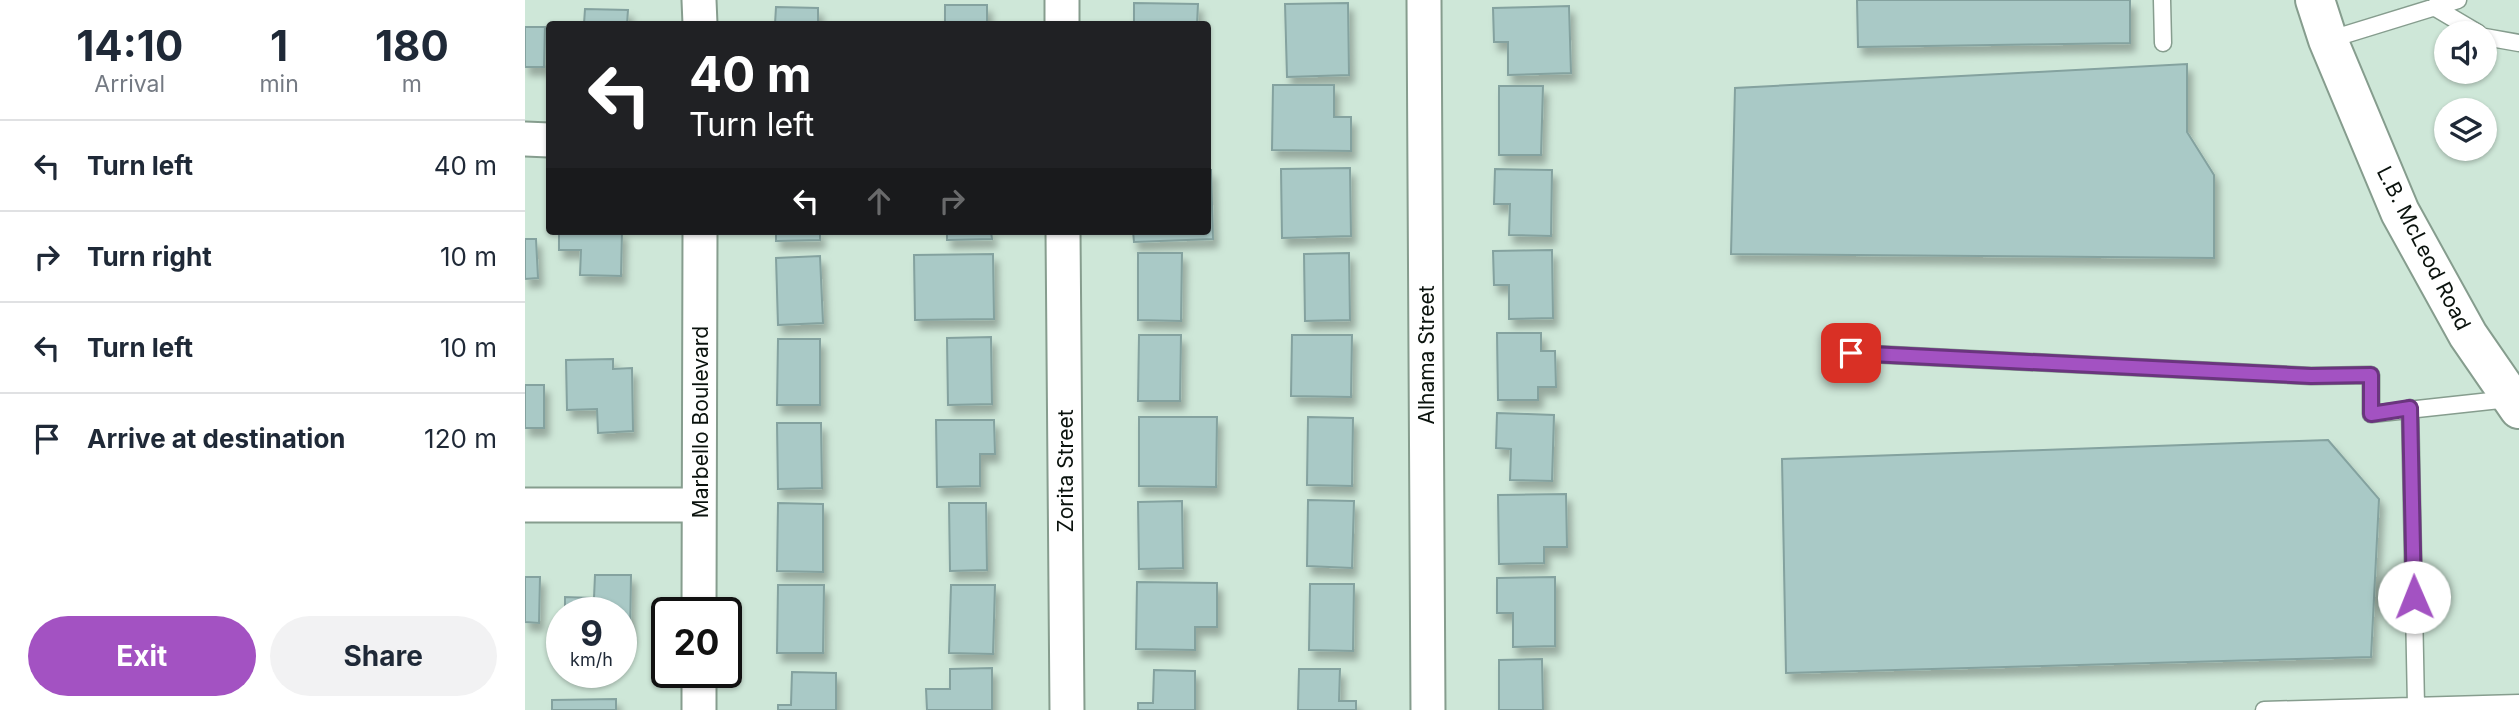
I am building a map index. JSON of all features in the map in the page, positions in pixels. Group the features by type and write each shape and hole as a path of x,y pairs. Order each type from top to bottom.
{"street":[{"path":"699,0 699,21"},
{"path":"1062,0 1062,21"},
{"name":"Alhama Street","path":"1424,0 1428,710"},
{"name":"L.B. McLeod Road","path":"2315,0 2328,40 2400,212 2468,335 2515,404"},
{"path":"525,139 546,140"},
{"name":"Marbello Boulevard","path":"699,597 700,235"},
{"name":"Zorita Street","path":"1063,235 1067,710"},
{"path":"525,505 699,505"},
{"path":"699,688 699,710"}],"lane":[{"path":"2162,0 2163,43"},
{"path":"2328,40 2458,0"},
{"path":"2434,7 2458,21"},
{"path":"2497,39 2519,43"},
{"path":"1851,353 2311,376 2371,375 2371,414 2410,408 2515,404"},
{"path":"2410,408 2416,706"},
{"path":"2265,710 2519,703"}],"building":[{"path":"1857,0 2130,0 2130,43 1858,47"},
{"path":"1134,3 1198,4 1197,21 1134,21"},
{"path":"1348,3 1349,75 1287,77 1285,4"},
{"path":"945,5 987,5 987,21 945,21"},
{"path":"1569,6 1571,73 1508,75 1508,42 1494,42 1493,8"},
{"path":"776,7 818,8 818,21 775,21"},
{"path":"585,9 628,10 627,21 584,21"},
{"path":"525,27 545,27 544,67 525,67"},
{"path":"2187,64 2187,132 2214,175 2214,258 1731,254 1735,88"},
{"path":"1273,85 1334,85 1334,117 1351,117 1351,151 1272,150"},
{"path":"1499,86 1543,86 1541,155 1499,155"},
{"path":"1350,168 1351,236 1282,238 1281,169"},
{"path":"1495,169 1552,170 1551,236 1509,235 1510,204 1494,204"},
{"path":"1211,170 1213,239 1134,242 1133,235 1211,235"},
{"path":"559,235 622,235 621,276 580,275 581,250 559,250"},
{"path":"776,235 820,235 820,240 776,241"},
{"path":"947,235 992,235 992,239 947,240"},
{"path":"525,239 536,239 538,278 525,279"},
{"path":"1552,250 1553,318 1509,319 1509,285 1494,285 1493,251"},
{"path":"1138,253 1182,253 1181,321 1138,320"},
{"path":"1349,253 1350,320 1305,321 1304,254"},
{"path":"993,254 994,319 915,320 914,255"},
{"path":"820,256 823,323 778,325 776,258"},
{"path":"1497,333 1541,333 1541,351 1555,351 1556,387 1538,387 1538,400 1498,400"},
{"path":"1139,335 1181,335 1180,401 1138,401"},
{"path":"1292,335 1352,335 1351,397 1291,396"},
{"path":"991,337 992,404 948,405 947,338"},
{"path":"778,339 820,339 820,405 777,405"},
{"path":"613,359 613,369 632,368 633,431 598,433 597,409 567,410 566,360"},
{"path":"525,385 544,385 544,428 525,428"},
{"path":"1497,413 1554,415 1552,481 1510,480 1511,449 1496,448"},
{"path":"1139,417 1217,417 1216,487 1139,486"},
{"path":"1308,417 1353,418 1352,486 1307,485"},
{"path":"936,420 994,420 995,454 980,454 980,486 937,487"},
{"path":"777,423 821,423 822,488 778,489"},
{"path":"2328,440 2379,499 2371,657 1786,673 1782,459"},
{"path":"1566,494 1567,547 1544,547 1544,563 1499,564 1498,495"},
{"path":"1308,500 1354,501 1352,568 1307,566"},
{"path":"1182,501 1183,568 1139,569 1138,502"},
{"path":"778,503 823,504 823,572 777,571"},
{"path":"949,503 986,503 987,570 950,571"},
{"path":"595,575 631,575 631,597 594,597"},
{"path":"525,577 540,577 539,623 525,622"},
{"path":"1555,577 1555,646 1513,647 1513,613 1497,613 1497,578"},
{"path":"1137,582 1217,583 1217,627 1195,627 1195,650 1136,649"},
{"path":"1310,584 1354,584 1353,651 1309,650"},
{"path":"778,585 824,585 823,653 777,653"},
{"path":"951,585 995,585 993,654 949,653"},
{"path":"1542,659 1543,710 1499,710 1499,660"},
{"path":"992,668 992,710 927,710 926,689 950,689 950,669"},
{"path":"1299,669 1340,669 1339,701 1356,701 1356,710 1298,710"},
{"path":"1154,670 1195,671 1195,710 1138,710 1138,703 1153,703"},
{"path":"792,672 836,673 836,710 778,710 778,705 791,705"},
{"path":"616,699 616,710 552,710 552,700"}],"route":[{"path":"1851,353 2311,376 2371,375 2371,414 2410,408 2414,597"}]}
